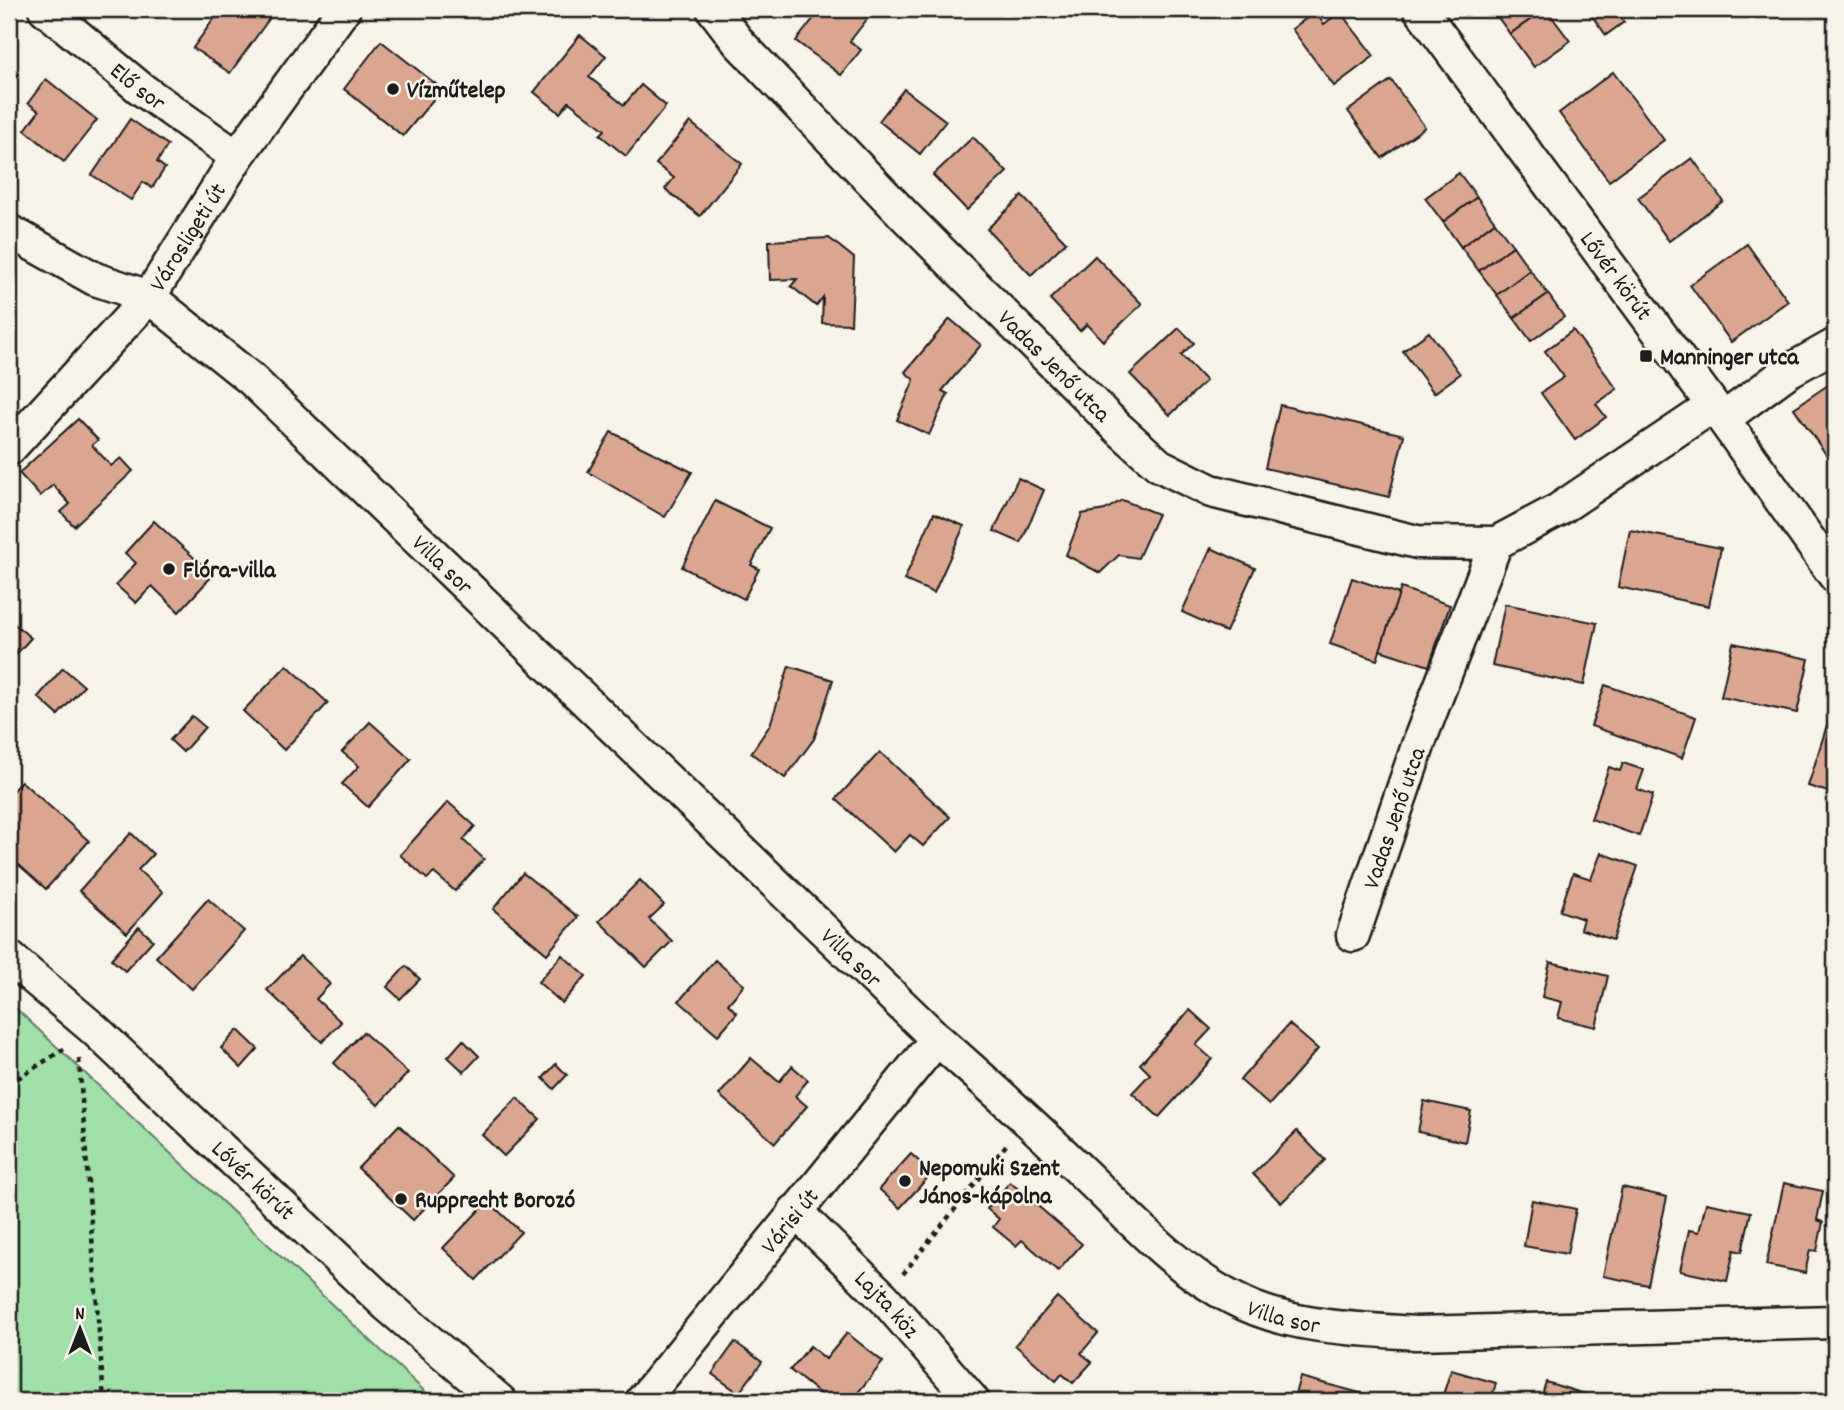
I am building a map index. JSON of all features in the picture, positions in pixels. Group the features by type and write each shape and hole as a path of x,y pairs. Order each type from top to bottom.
{"street":[{"name":"Elő sor","path":"45,9 141,88 237,157"},
{"name":"Városligeti út","path":"9,449 149,297 237,157 344,9"},
{"name":"Vadas Jenő utca","path":"713,9 739,43 905,216 1108,419 1159,465 1211,491 1417,542 1496,543 1558,510 1717,413"},
{"name":"Lővér körút","path":"1420,9 1835,576"},
{"name":"Villa sor","path":"9,231 94,279 149,297 251,379 937,1039 1027,1119 1192,1274 1236,1301 1292,1320 1348,1329 1416,1333 1835,1322"},
{"path":"1717,413 1835,345"},
{"name":"Vadas Jenő utca","path":"1353,935 1422,734 1496,543"},
{"name":"Lővér körút","path":"9,957 94,1030 389,1307 498,1400"},
{"name":"Várisi út","path":"642,1401 937,1039"},
{"name":"Lajta köz","path":"796,1211 884,1298 973,1401"}],"path":[{"path":"9,1084 94,1030"},
{"path":"94,1030 79,1059 104,1401"},
{"path":"884,1298 1027,1119"}],"green space":[{"path":"9,1002 435,1401 9,1401"}],"building":[{"path":"221,9 254,9 269,19 230,73 193,48"},
{"path":"821,9 875,9 850,41 861,50 841,75 796,41"},
{"path":"1492,9 1546,9 1510,34"},
{"path":"1546,9 1570,41 1534,67 1510,34"},
{"path":"1602,9 1614,9 1624,22 1606,35 1592,16"},
{"path":"1315,12 1324,24 1340,12 1374,56 1334,86 1292,29"},
{"path":"580,35 606,56 589,77 624,105 641,85 666,106 626,156 600,135 605,130 569,102 560,113 534,92"},
{"name":"Vízműtelep","path":"381,41 442,89 403,136 344,89"},
{"path":"1613,72 1664,140 1609,181 1559,113"},
{"path":"46,79 97,120 64,162 25,130 39,111 28,103"},
{"path":"1391,80 1425,127 1382,158 1348,111"},
{"path":"904,89 946,121 920,154 879,121"},
{"path":"130,119 168,145 157,162 165,168 152,188 143,182 131,200 92,175"},
{"path":"690,122 742,164 700,216 665,189 674,178 656,164"},
{"path":"973,137 1007,172 967,210 933,175"},
{"path":"1692,158 1723,201 1669,241 1638,198"},
{"path":"1459,173 1477,197 1443,222 1425,198"},
{"path":"1022,196 1066,242 1031,275 987,229"},
{"path":"1477,197 1495,222 1461,247 1443,222"},
{"path":"1495,222 1513,246 1479,271 1461,247"},
{"path":"829,238 854,258 851,324 822,323 823,297 816,306 791,286 797,279 770,280 769,241"},
{"path":"1747,244 1788,301 1731,342 1690,285"},
{"path":"1513,246 1530,270 1497,295 1479,271"},
{"path":"1095,256 1142,304 1103,341 1087,324 1080,331 1050,299"},
{"path":"1530,270 1548,294 1514,318 1497,295"},
{"path":"1548,294 1564,317 1531,341 1514,318"},
{"path":"950,319 981,345 942,391 948,394 929,435 897,420 914,380 905,372"},
{"path":"1179,328 1194,343 1181,355 1206,381 1170,415 1130,374"},
{"path":"1573,330 1617,389 1596,404 1606,417 1575,440 1541,393 1564,377 1545,351"},
{"path":"1429,332 1460,374 1434,393 1403,351"},
{"path":"1834,381 1835,452 1827,456 1794,408"},
{"path":"1280,405 1404,435 1389,497 1265,468"},
{"path":"78,419 98,440 92,445 111,466 121,458 133,471 74,526 61,512 70,504 53,485 40,496 19,473"},
{"path":"611,432 692,472 665,517 588,472"},
{"path":"1018,478 1044,490 1021,543 994,531"},
{"path":"1122,500 1158,514 1138,558 1119,555 1100,573 1066,555 1082,514 1105,510"},
{"path":"715,501 770,528 751,565 759,569 744,599 682,567"},
{"path":"934,513 964,526 934,593 904,580"},
{"name":"Flóra-villa","path":"154,521 213,575 179,612 152,586 136,603 116,585 136,563 125,553"},
{"path":"1630,530 1721,548 1709,606 1618,587"},
{"path":"1211,548 1255,568 1226,632 1182,612"},
{"path":"1352,578 1399,594 1377,660 1330,644"},
{"path":"1401,588 1450,605 1429,666 1380,650"},
{"path":"1505,604 1597,623 1584,685 1492,666"},
{"path":"11,621 31,638 9,662 9,624"},
{"path":"1733,643 1809,659 1797,713 1721,697"},
{"path":"287,665 328,703 284,750 243,711"},
{"path":"789,666 833,680 814,739 785,778 751,753 770,725"},
{"path":"63,668 84,686 58,715 38,697"},
{"path":"1605,685 1696,717 1682,758 1591,726"},
{"path":"192,716 205,727 183,752 170,740"},
{"path":"370,722 411,759 368,807 342,784 359,766 342,752"},
{"path":"1827,725 1835,727 1835,794 1808,786"},
{"path":"880,752 950,817 923,846 910,835 894,852 836,799"},
{"path":"1623,763 1644,770 1637,789 1653,795 1639,836 1591,819 1609,767 1620,771"},
{"path":"21,781 89,841 46,889 9,856 9,795"},
{"path":"448,802 475,826 463,840 484,859 455,891 434,873 427,879 400,855"},
{"path":"131,833 153,854 138,870 163,892 127,933 79,891"},
{"path":"1601,853 1638,866 1613,940 1580,929 1583,919 1560,911 1573,873 1591,879"},
{"path":"523,873 578,917 547,954 493,909"},
{"path":"640,880 664,905 649,919 672,941 646,967 599,921"},
{"path":"208,899 244,931 192,989 156,957"},
{"path":"139,927 153,940 125,971 111,959"},
{"path":"562,955 586,976 562,1003 538,982"},
{"path":"300,956 330,984 316,999 341,1022 322,1042 267,990"},
{"path":"715,960 744,985 728,1004 737,1013 718,1035 679,1001"},
{"path":"1550,962 1608,976 1596,1027 1558,1018 1562,1002 1542,997"},
{"path":"406,966 420,979 400,999 387,987"},
{"path":"1190,1010 1211,1029 1196,1045 1212,1059 1159,1117 1132,1093 1150,1074 1140,1064"},
{"path":"1289,1024 1318,1049 1269,1105 1240,1080"},
{"path":"238,1030 258,1049 241,1068 221,1048"},
{"path":"363,1032 408,1073 378,1105 334,1063"},
{"path":"463,1040 479,1056 464,1072 448,1057"},
{"path":"751,1058 779,1082 792,1066 808,1080 795,1096 807,1106 775,1143 719,1095"},
{"path":"556,1064 567,1075 554,1089 543,1078"},
{"path":"517,1098 540,1119 504,1156 482,1135"},
{"path":"1424,1101 1471,1111 1465,1142 1418,1132"},
{"path":"399,1125 454,1178 413,1220 358,1168"},
{"path":"1297,1131 1325,1160 1281,1203 1253,1174"},
{"name":"Nepomuki Szent János-kápolna","path":"911,1154 932,1173 900,1208 879,1189"},
{"path":"1010,1182 1082,1244 1058,1271 1022,1240 1016,1246 993,1227 999,1219 987,1209"},
{"path":"1784,1183 1823,1191 1817,1220 1823,1222 1817,1251 1810,1250 1805,1273 1766,1265"},
{"path":"1622,1187 1667,1197 1648,1285 1603,1276"},
{"path":"1532,1200 1576,1209 1567,1254 1524,1246"},
{"path":"488,1201 521,1232 476,1280 443,1248"},
{"path":"1706,1203 1751,1212 1742,1252 1734,1250 1727,1281 1680,1271 1689,1230 1699,1232"},
{"path":"1057,1297 1098,1333 1081,1353 1092,1362 1073,1383 1062,1374 1056,1381 1015,1345"},
{"path":"847,1333 883,1362 851,1401 829,1401 790,1370 810,1346 826,1359"},
{"path":"735,1342 762,1362 739,1393 712,1374"},
{"path":"1451,1370 1496,1383 1491,1401 1441,1401"},
{"path":"1300,1377 1364,1394 1362,1401 1293,1401"},
{"path":"1546,1382 1591,1396 1589,1401 1540,1401"},
{"path":"1831,1393 1831,1401 1763,1401 1763,1396"}],"place":[{"name":"Vízműtelep","path":"393,89"},
{"name":"Manninger utca","path":"1646,356"},
{"name":"Flóra-villa","path":"169,569"},
{"name":"Nepomuki Szent János-kápolna","path":"905,1181"},
{"name":"Rupprecht Borozó","path":"401,1199"}]}
